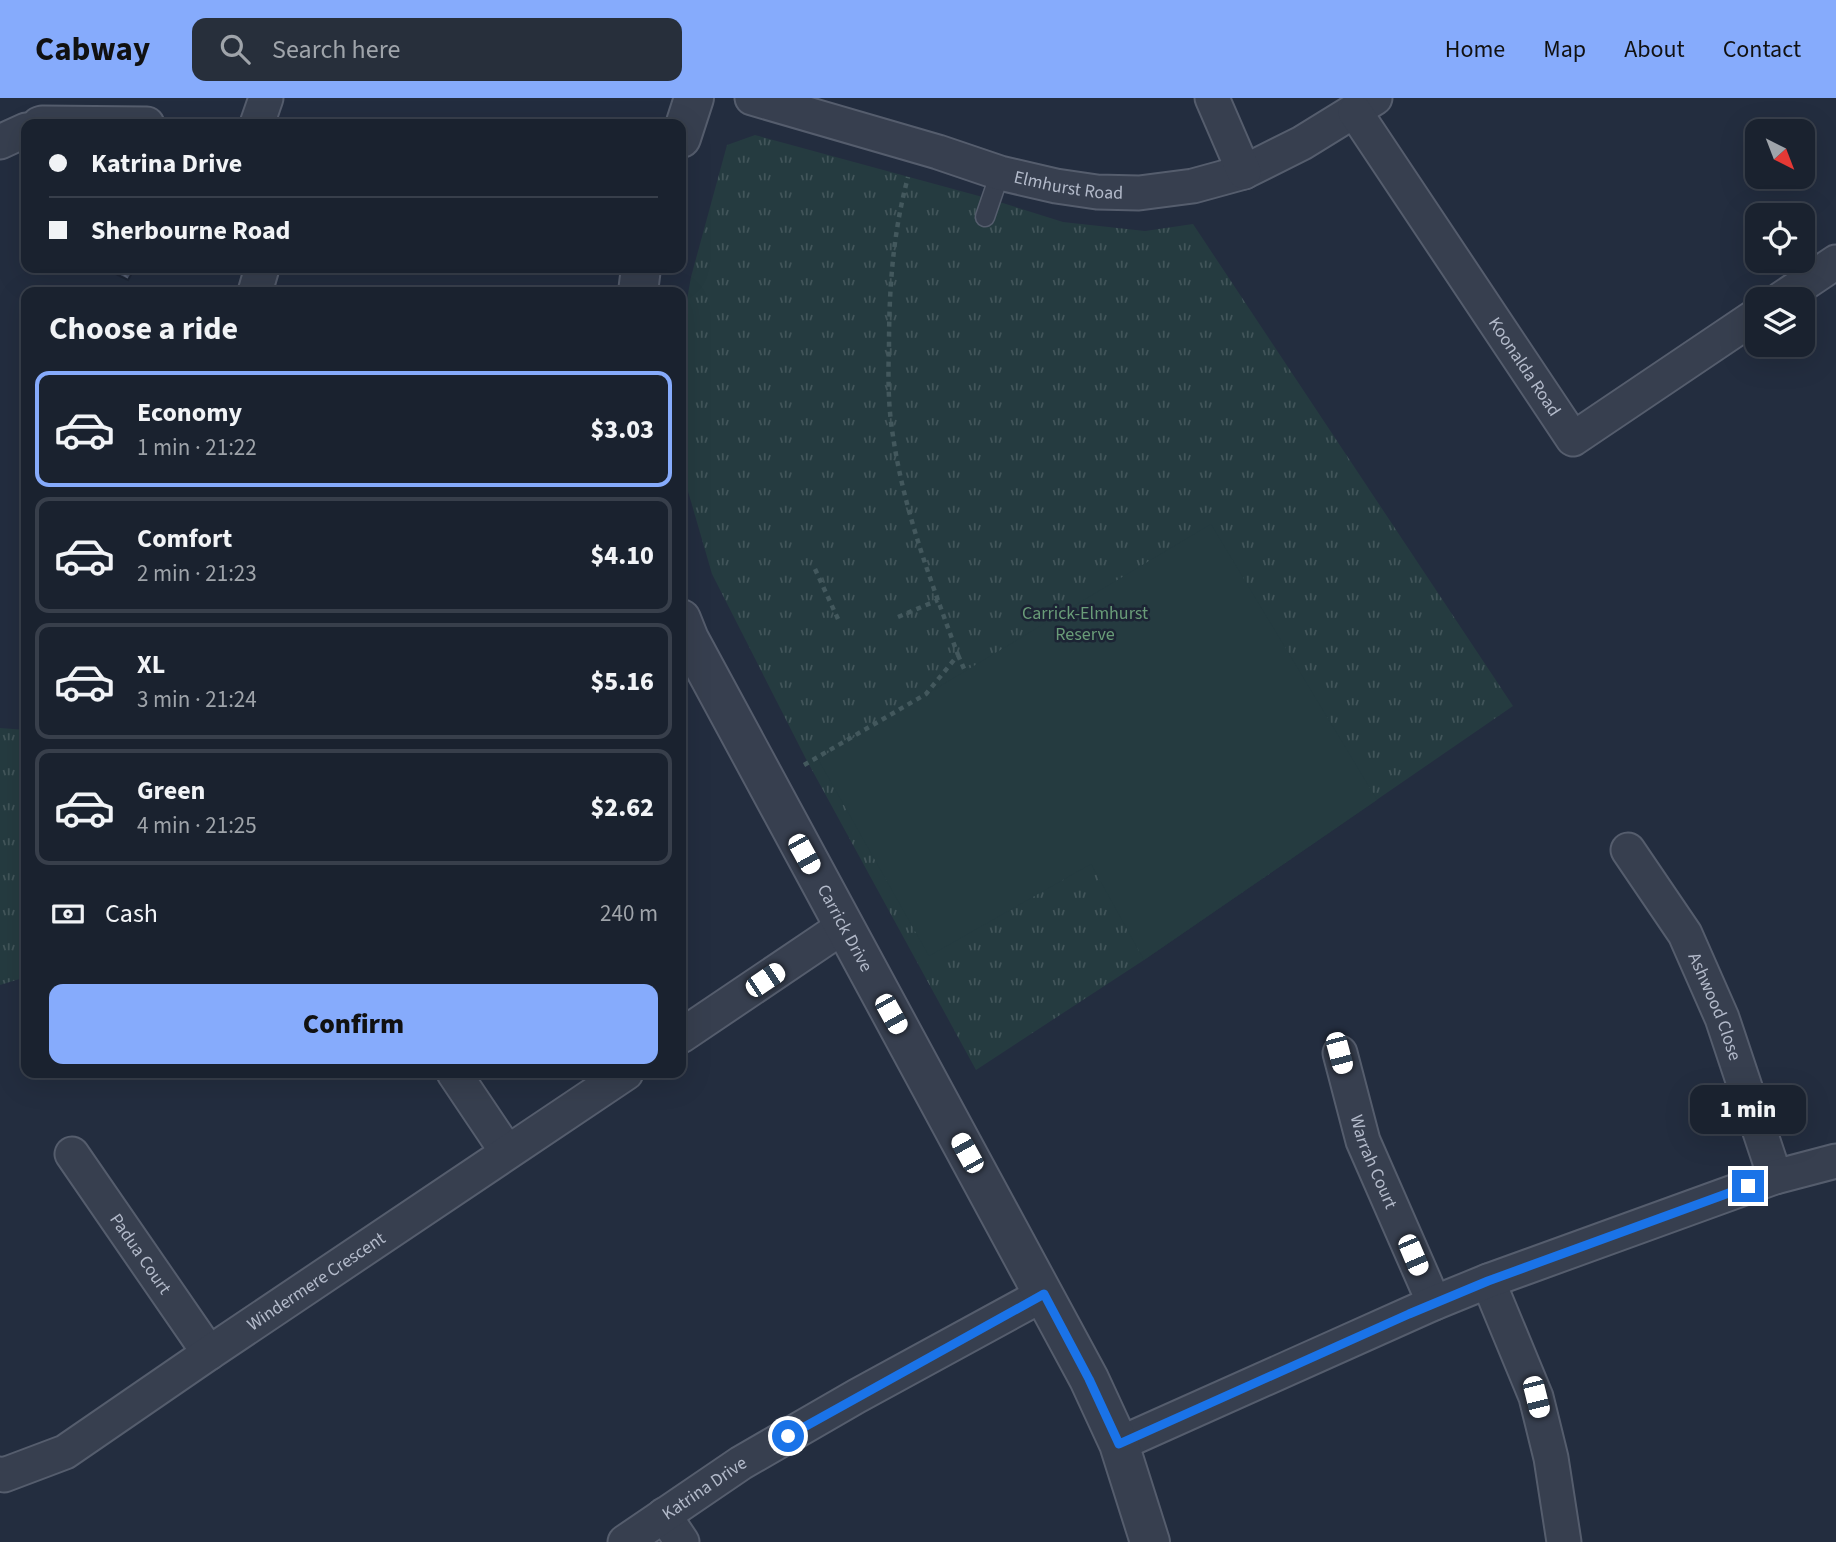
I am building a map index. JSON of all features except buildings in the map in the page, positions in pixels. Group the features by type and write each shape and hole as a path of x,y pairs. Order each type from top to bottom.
{"street":[{"path":"259,119 266,98"},
{"path":"686,123 694,98"},
{"name":"Elmhurst Road","path":"752,98 938,152 1000,173 1097,192 1139,193 1193,186 1244,172 1302,144 1365,105"},
{"path":"1212,98 1244,172"},
{"name":"Koonalda Road","path":"1365,105 1573,439 1745,323"},
{"path":"0,142 21,132"},
{"path":"1799,287 1836,262"},
{"name":"Carrick Drive","path":"686,630 1089,1379 1119,1444 1150,1542"},
{"name":"Ashwood Close","path":"1628,850 1685,934 1721,1018 1774,1177"},
{"path":"686,1033 844,926"},
{"name":"Warrah Court","path":"1339,1053 1363,1141 1434,1303"},
{"path":"457,1078 507,1152"},
{"name":"Windermere Crescent","path":"0,1475 65,1452 618,1078"},
{"name":"Padua Court","path":"72,1154 209,1353"},
{"path":"1119,1444 1488,1281 1774,1177 1836,1161"},
{"path":"1488,1281 1536,1397 1551,1458 1564,1542"},
{"name":"Katrina Drive","path":"625,1542 673,1529 741,1463 1044,1294"}],"lane":[{"path":"985,218 1000,173"}],"path":[{"path":"909,175 900,206 889,293 888,369 892,435 906,503 922,556 965,671"},
{"path":"815,569 838,619"},
{"path":"898,617 938,600"},
{"path":"804,765 926,694 958,656"}],"green space":[{"name":"Carrick-Elmhurst Reserve","path":"755,135 990,199 1063,222 1145,231 1193,224 1513,706 1144,960 976,1070 806,759 712,574 686,484 686,305 691,277 727,145"},
{"path":"1211,524 1377,800 1144,960 1091,864 929,956 818,759"},
{"path":"0,728 21,730 21,979 0,985"}],"route":[{"path":"788,1436 1044,1294 1089,1379 1119,1444 1488,1281 1748,1186"}]}
